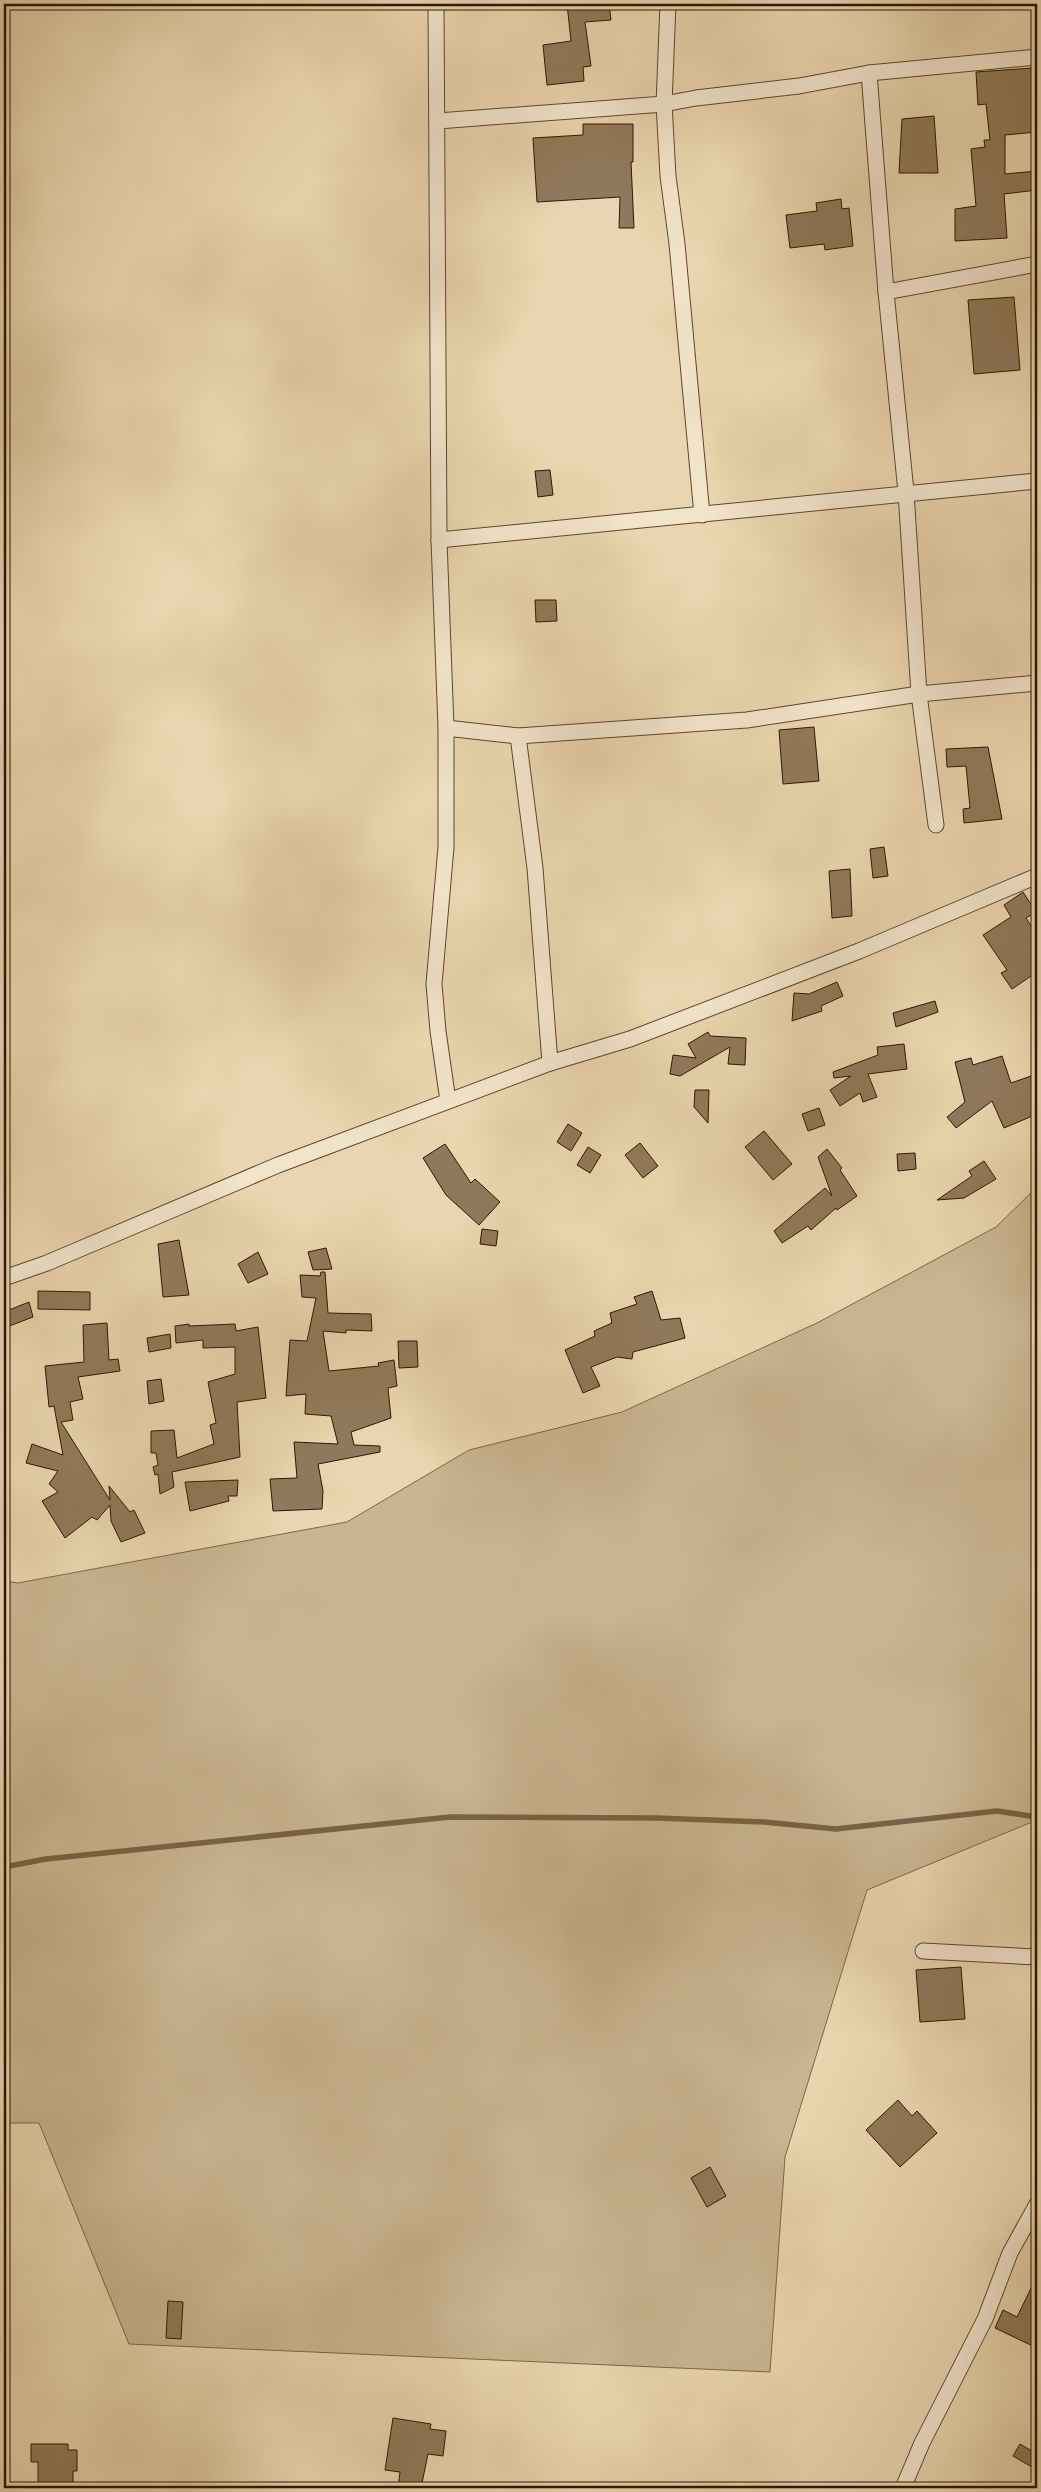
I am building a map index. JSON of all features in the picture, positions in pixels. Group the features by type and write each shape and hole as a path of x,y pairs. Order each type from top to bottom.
{"street":[{"path":"436,4 439,540 446,728 446,847 434,984 438,1031 448,1100"},
{"path":"668,4 664,104 668,176 676,234 702,515"},
{"path":"438,121 664,104 696,98 799,86 869,73 1037,57"},
{"path":"869,73 886,292 906,492 919,694 936,825"},
{"path":"886,292 1037,264"},
{"path":"439,540 702,515 906,492 1037,481"},
{"path":"446,728 518,736 747,720 919,694 1037,683"},
{"path":"518,736 535,868 550,1063"},
{"path":"4,1278 47,1263 278,1165 550,1063 630,1039 859,951 1037,876"},
{"path":"923,1951 1037,1957"},
{"path":"903,2488 922,2443 985,2319 1010,2253 1037,2204"}],"shaded area":[{"path":"1037,1187 1037,1820 867,1890 785,2157 770,2372 129,2344 39,2123 4,2123 4,1581 18,1583 347,1522 469,1450 622,1412 817,1323 996,1227"}],"building":[{"path":"567,4 609,4 611,20 585,22 591,66 583,67 584,81 547,85 543,45 571,41"},
{"path":"1033,68 1035,105 1037,105 1037,132 1005,135 1005,174 1037,171 1037,190 1004,194 1007,238 955,241 955,209 976,206 971,149 985,147 984,140 990,140 986,104 978,105 976,72"},
{"path":"934,116 938,173 899,173 902,119"},
{"path":"583,124 633,124 633,162 631,162 634,228 619,228 620,197 537,202 533,138 583,135"},
{"path":"841,199 842,209 849,208 853,246 825,250 824,244 790,248 786,215 817,211 816,203"},
{"path":"1014,297 1020,370 974,374 968,300"},
{"path":"550,470 553,495 538,497 535,471"},
{"path":"535,600 556,600 557,621 536,622"},
{"path":"814,727 819,781 783,784 779,730"},
{"path":"988,747 1002,819 964,823 963,809 970,808 966,766 947,767 946,749"},
{"path":"884,847 888,876 873,878 870,849"},
{"path":"850,869 852,916 832,918 829,871"},
{"path":"1023,892 1036,912 1026,918 1037,935 1037,972 1012,989 1001,973 1007,970 983,935 1011,917 1004,905"},
{"path":"837,982 843,996 821,1006 822,1011 792,1021 794,993 809,994"},
{"path":"935,1001 938,1012 896,1027 893,1013"},
{"path":"708,1032 710,1036 746,1038 745,1065 728,1064 730,1047 680,1076 670,1074 673,1055 696,1058 688,1044"},
{"path":"904,1044 907,1069 868,1074 877,1097 863,1102 860,1093 840,1106 830,1090 851,1076 834,1078 833,1072 878,1055 877,1047"},
{"path":"1002,1056 1011,1083 1037,1074 1037,1114 1004,1128 992,1101 956,1128 947,1117 965,1102 955,1062 971,1058 973,1065"},
{"path":"695,1090 709,1090 708,1123 694,1107"},
{"path":"819,1108 825,1125 808,1131 802,1114"},
{"path":"568,1124 582,1133 571,1151 557,1142"},
{"path":"764,1131 792,1164 773,1180 745,1147"},
{"path":"640,1143 658,1166 643,1178 625,1155"},
{"path":"445,1144 471,1183 475,1179 500,1202 479,1225 446,1195 423,1158"},
{"path":"588,1147 601,1155 590,1173 577,1165"},
{"path":"827,1149 842,1168 840,1170 857,1196 837,1210 836,1208 811,1230 808,1226 782,1243 774,1231 825,1188 832,1196 818,1157"},
{"path":"915,1153 916,1169 898,1171 897,1154"},
{"path":"984,1161 996,1179 964,1198 937,1200 972,1176 969,1171"},
{"path":"482,1229 498,1231 496,1246 480,1244"},
{"path":"179,1240 189,1295 163,1297 158,1244"},
{"path":"326,1248 332,1269 313,1270 308,1252"},
{"path":"258,1252 268,1274 248,1283 238,1264"},
{"path":"321,1272 325,1272 328,1313 371,1314 372,1331 346,1330 346,1333 323,1331 329,1371 379,1366 378,1363 394,1360 397,1386 388,1388 391,1418 351,1432 354,1445 380,1446 380,1452 318,1464 323,1491 322,1509 273,1511 270,1479 297,1478 294,1442 338,1444 331,1416 305,1414 306,1394 286,1396 290,1340 307,1341 316,1298 302,1297 300,1275 320,1276"},
{"path":"38,1291 90,1292 90,1310 38,1309"},
{"path":"652,1291 661,1320 680,1318 685,1338 633,1352 632,1359 617,1357 591,1367 600,1386 583,1393 565,1350 595,1336 594,1331 612,1323 610,1313 637,1304 634,1297"},
{"path":"29,1302 33,1317 4,1328 4,1312"},
{"path":"107,1323 109,1360 118,1359 120,1371 78,1377 83,1399 70,1402 73,1420 61,1422 110,1500 109,1486 130,1512 134,1510 145,1533 121,1542 111,1521 110,1505 97,1520 92,1517 65,1538 42,1501 58,1492 49,1484 58,1471 26,1463 32,1444 63,1455 54,1406 49,1407 45,1366 84,1362 83,1325"},
{"path":"189,1324 189,1326 235,1324 236,1331 258,1327 266,1398 237,1402 240,1457 172,1472 174,1487 160,1494 158,1474 155,1475 153,1467 158,1465 156,1453 151,1453 151,1431 174,1430 177,1458 214,1444 210,1425 216,1423 208,1382 235,1374 235,1347 203,1348 203,1340 176,1343 175,1326"},
{"path":"170,1334 171,1348 149,1352 147,1338"},
{"path":"398,1341 417,1341 418,1367 399,1368"},
{"path":"161,1379 164,1401 149,1404 147,1381"},
{"path":"238,1480 237,1496 228,1496 229,1501 190,1511 185,1482"},
{"path":"961,1967 965,2019 920,2022 916,1970"},
{"path":"898,2100 912,2116 917,2111 937,2133 900,2167 866,2130"},
{"path":"710,2167 726,2196 707,2207 691,2178"},
{"path":"1037,2276 1037,2348 995,2328 1003,2310 1017,2317"},
{"path":"168,2301 183,2302 181,2339 166,2338"},
{"path":"393,2418 431,2424 430,2429 446,2431 443,2456 428,2454 421,2488 398,2487 400,2472 385,2470"},
{"path":"31,2444 68,2444 68,2450 77,2450 77,2471 73,2471 73,2485 38,2485 38,2462 31,2462"},
{"path":"1020,2444 1037,2454 1037,2470 1013,2456"}],"waterway":[{"path":"4,1867 46,1859 450,1817 656,1818 764,1822 836,1829 997,1811 1037,1817"}]}
